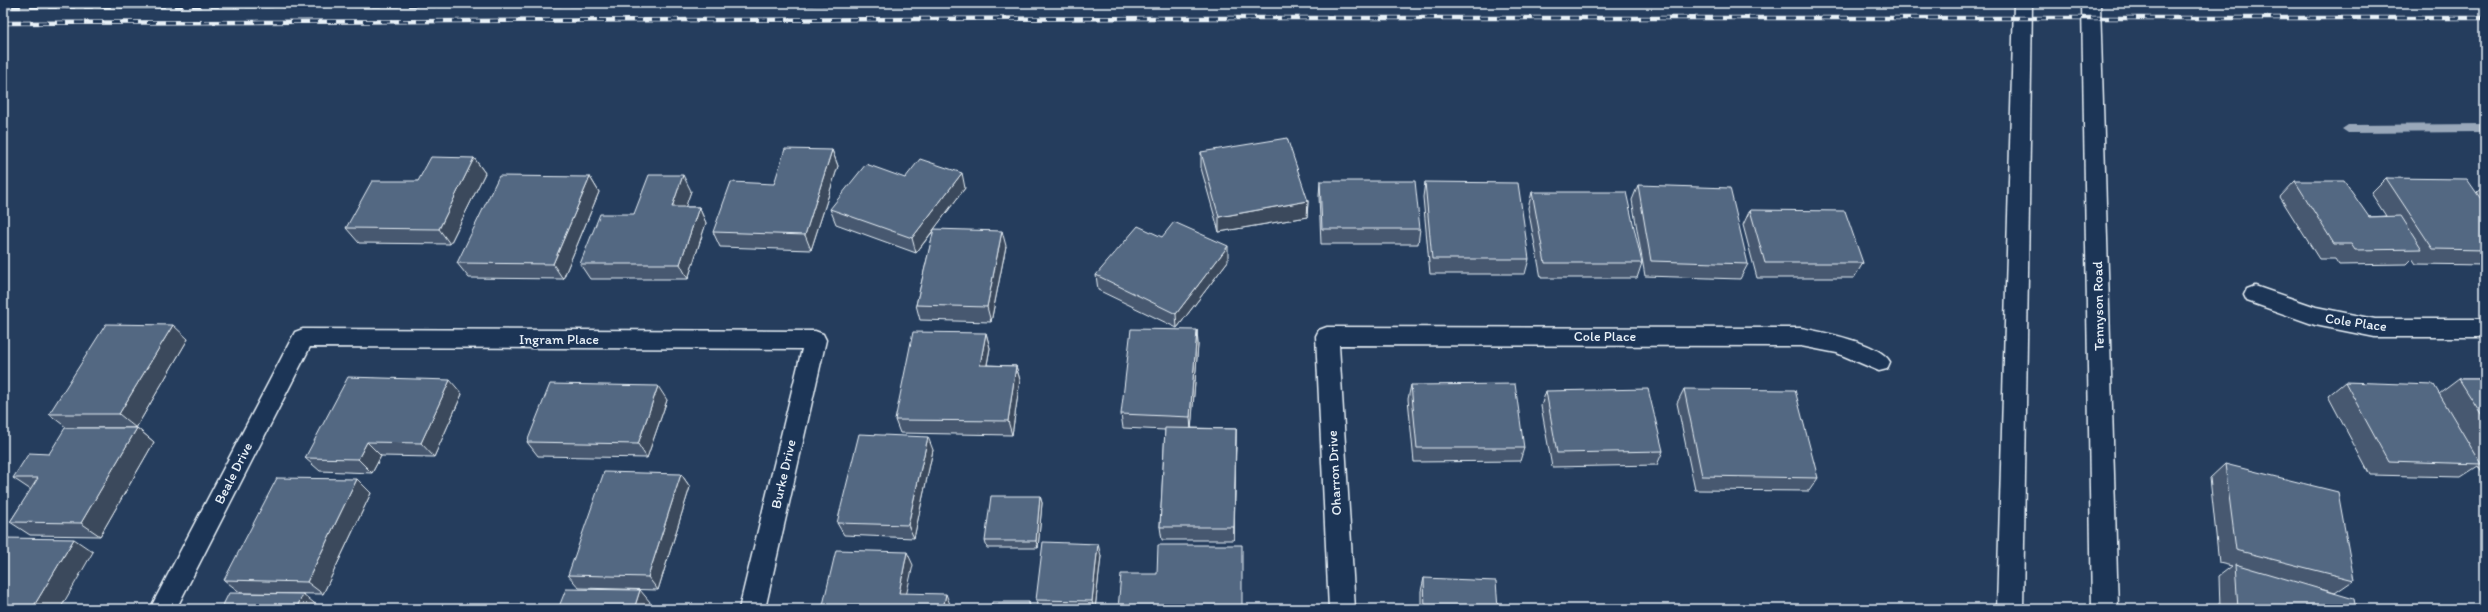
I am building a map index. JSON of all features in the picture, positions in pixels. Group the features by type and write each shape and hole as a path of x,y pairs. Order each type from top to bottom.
{"street":[{"path":"2010,609 2023,3"},
{"name":"Tennyson Road","path":"2091,3 2105,609"},
{"name":"Cole Place","path":"2255,295 2315,316 2375,328 2485,328"},
{"name":"Cole Place","path":"1327,336 1801,337 1841,345 1879,362"},
{"name":"Oharron Drive","path":"1327,336 1342,609"},
{"name":"Ingram Place","path":"303,338 815,340"},
{"name":"Beale Drive","path":"163,609 303,338"},
{"name":"Burke Drive","path":"752,609 815,340"}],"building":[{"path":"1287,138 1308,201 1219,217 1201,152"},
{"path":"785,149 832,150 805,235 713,232 731,182 774,184"},
{"path":"431,157 474,158 439,229 346,228 372,181 418,181"},
{"path":"920,159 962,173 912,238 830,209 866,164 905,178"},
{"path":"649,175 683,175 672,207 699,207 680,264 580,264 600,214 634,214"},
{"path":"499,176 590,177 553,264 457,263"},
{"path":"2386,178 2467,179 2485,205 2485,250 2433,249"},
{"path":"1320,181 1415,181 1420,229 1322,229"},
{"path":"2295,181 2344,181 2369,217 2401,216 2422,249 2355,250 2351,244 2334,244"},
{"path":"1425,182 1518,183 1529,259 1432,259"},
{"path":"1638,185 1730,188 1748,264 1651,261"},
{"path":"1532,192 1626,192 1642,263 1545,263"},
{"path":"1750,210 1845,211 1863,263 1765,263"},
{"path":"1174,222 1228,246 1176,314 1096,275 1138,226 1162,237"},
{"path":"934,229 1002,231 987,307 916,305"},
{"path":"106,324 173,325 119,414 49,414"},
{"path":"1131,329 1197,330 1190,417 1121,414"},
{"path":"913,332 986,333 980,365 1016,366 1008,421 895,420"},
{"path":"348,377 450,380 421,443 367,442 358,459 305,458"},
{"path":"2459,379 2485,379 2485,420"},
{"path":"2345,382 2434,385 2481,464 2388,461"},
{"path":"550,384 658,386 638,444 527,442"},
{"path":"1515,384 1524,448 1417,448 1411,385"},
{"path":"1648,389 1663,451 1557,453 1546,391"},
{"path":"1684,389 1795,390 1818,478 1702,476"},
{"path":"65,428 137,428 81,523 10,522 38,478 13,478 29,453 49,454"},
{"path":"1165,428 1236,429 1234,527 1160,527"},
{"path":"859,434 928,437 908,525 837,523"},
{"path":"2225,464 2338,492 2354,580 2236,550"},
{"path":"604,472 681,474 648,577 568,575"},
{"path":"277,478 357,479 307,582 224,580"},
{"path":"991,496 1040,496 1036,541 985,541"},
{"path":"3,538 74,539 32,609 3,609"},
{"path":"1043,542 1098,544 1092,601 1036,600"},
{"path":"1158,545 1242,545 1242,609 1118,609 1121,574 1157,574"},
{"path":"836,550 907,552 899,593 946,594 943,609 822,609"},
{"path":"2235,564 2354,599 2356,609 2238,609"},
{"path":"1424,578 1496,581 1498,609 1425,609"},
{"path":"566,589 640,590 634,609 558,609"},
{"path":"229,593 303,594 296,609 221,609"},
{"path":"992,602 1029,602 1028,609 991,609"}],"waterway":[{"path":"2348,129 2485,128"}],"railway":[{"path":"3,7 1031,3"},
{"path":"3,23 1156,18 2485,18"}]}
